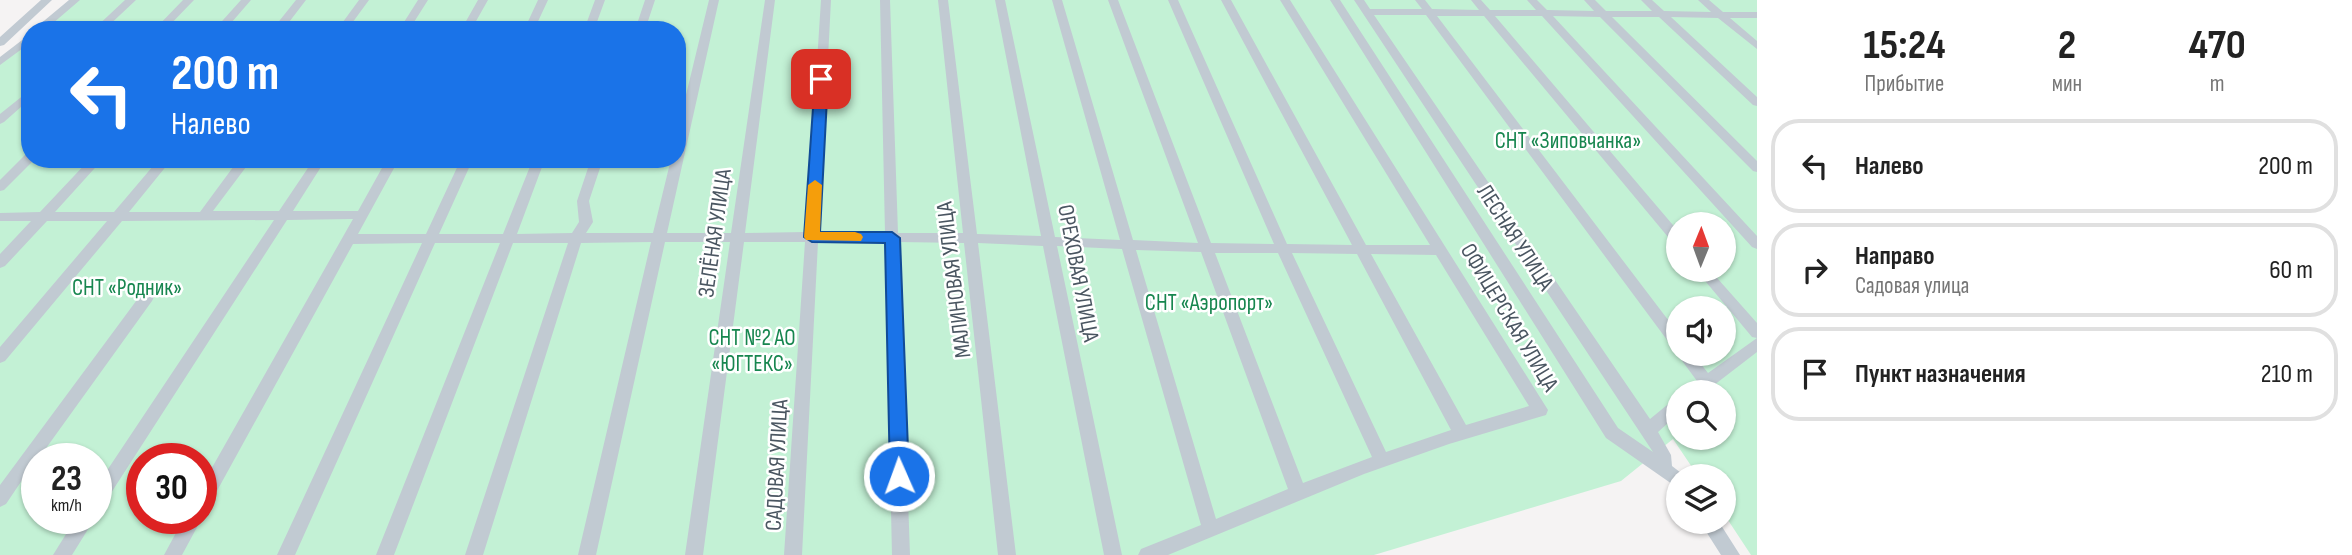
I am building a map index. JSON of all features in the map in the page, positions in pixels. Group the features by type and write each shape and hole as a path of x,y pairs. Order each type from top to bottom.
{"street":[{"path":"24,21 47,0"},
{"path":"49,21 75,0"},
{"path":"109,21 131,0"},
{"path":"168,21 189,0"},
{"path":"227,21 246,0"},
{"path":"284,21 301,0"},
{"path":"348,21 363,0"},
{"path":"410,21 423,0"},
{"path":"471,21 483,0"},
{"path":"534,21 544,0"},
{"path":"592,21 600,0"},
{"path":"643,21 650,0"},
{"path":"686,120 714,0"},
{"name":"ЗЕЛЁНАЯ УЛИЦА","path":"694,555 769,0"},
{"name":"САДОВАЯ УЛИЦА","path":"793,555 826,0"},
{"path":"885,0 901,555"},
{"name":"МАЛИНОВАЯ УЛИЦА","path":"943,0 1007,555"},
{"name":"ОРЕХОВАЯ УЛИЦА","path":"1000,0 1113,555"},
{"path":"1057,0 1211,531"},
{"path":"1113,0 1298,492"},
{"path":"1172,0 1282,247 1382,461"},
{"path":"1226,0 1461,432"},
{"name":"ОФИЦЕРСКАЯ УЛИЦА","path":"1147,555 1211,531 1298,492 1382,461 1461,432 1541,410 1285,0"},
{"name":"ЛЕСНАЯ УЛИЦА","path":"1335,0 1612,433 1664,467"},
{"path":"1419,0 1666,328"},
{"path":"1476,0 1666,226"},
{"path":"1532,0 1757,244"},
{"path":"1589,0 1757,167"},
{"path":"1646,0 1757,103"},
{"path":"1703,0 1757,46"},
{"path":"1363,6 1648,430 1663,455 1664,467"},
{"path":"1363,6 1429,13 1757,15"},
{"path":"0,43 21,24"},
{"path":"0,62 21,44"},
{"path":"0,120 21,101"},
{"path":"0,187 21,166"},
{"path":"0,263 88,168"},
{"path":"0,357 158,168"},
{"path":"204,215 239,168"},
{"path":"112,478 314,168"},
{"path":"217,475 388,168"},
{"path":"286,555 463,168"},
{"path":"386,555 535,168"},
{"path":"474,555 576,238 586,222 583,201 594,168"},
{"path":"587,555 675,168"},
{"path":"0,217 361,215"},
{"path":"348,239 660,235 971,239 1207,248 1442,250"},
{"path":"1713,282 1757,333"},
{"path":"0,499 147,297"},
{"path":"1709,380 1757,344"},
{"path":"1648,430 1666,415"},
{"path":"62,555 76,534"},
{"path":"173,555 184,534"},
{"path":"1717,534 1731,555"}],"green space":[{"path":"72,0 1757,0 1757,555 1751,555 1736,532 1736,464 1690,464 1680,450 1736,450 1736,380 1666,380 1666,445 1621,481 1374,555 0,555 0,62 21,44 21,168 686,168 686,21 48,21"}],"slow traffic":[{"path":"815,185 812,237 855,237"}],"route":[{"path":"821,79 812,237 892,238 899,476"}],"park label":[{"name":"СНТ «Зиповчанка»","path":"1568,140"},
{"name":"СНТ «Родник»","path":"127,287"},
{"name":"СНТ «Аэропорт»","path":"1209,302"},
{"name":"СНТ №2 АО «ЮГТЕКС»","path":"752,350"}]}
